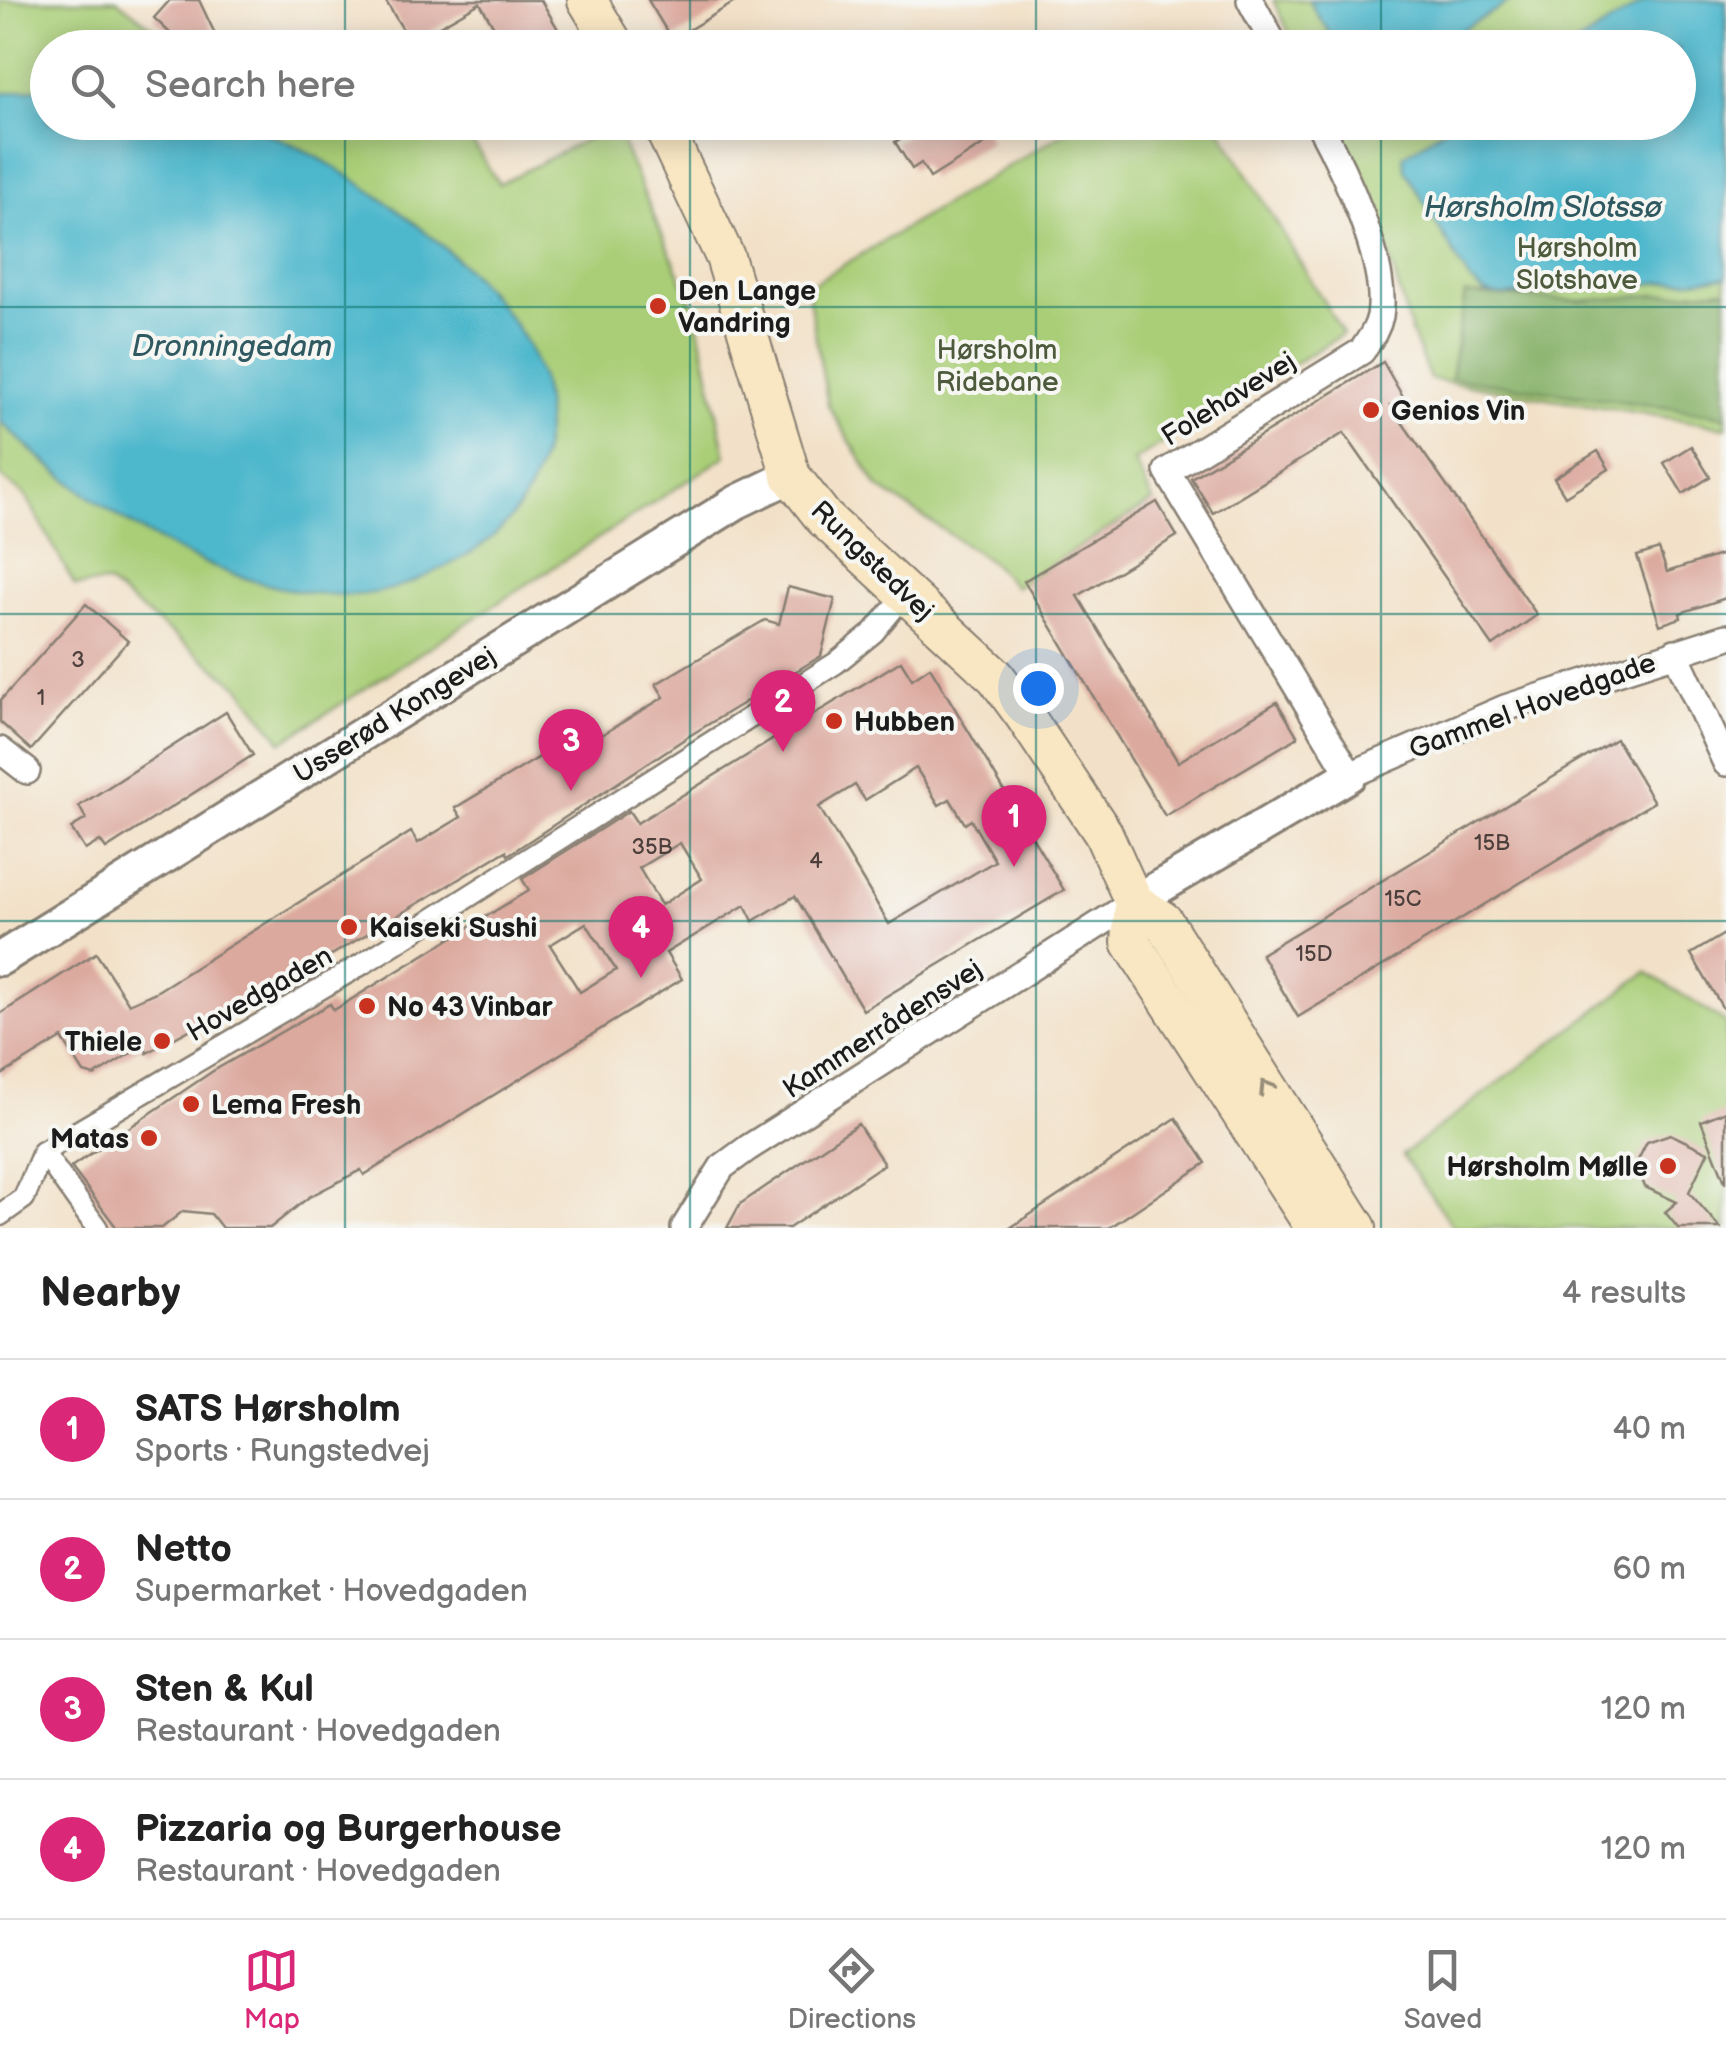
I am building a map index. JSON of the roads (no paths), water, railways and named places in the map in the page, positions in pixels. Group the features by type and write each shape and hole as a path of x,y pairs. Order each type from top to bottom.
{"main road":[{"path":"587,0 605,30"},
{"name":"Rungstedvej","path":"670,140 726,258 791,476 824,518 996,677 1024,715 1103,833 1134,902 1132,942 1314,1228"},
{"name":"Rungstedvej","path":"1134,902 1163,921 1357,1228"},
{"path":"1235,1103 1279,1151 1328,1228"}],"street":[{"path":"1250,0 1266,30"},
{"name":"Folehavevej","path":"1328,140 1376,265 1381,293 1376,331 1362,351 1167,471 1350,775"},
{"name":"Usserød Kongevej","path":"0,959 737,502 791,476"},
{"name":"Hovedgaden","path":"43,1152 364,963 836,663 874,632 907,592"},
{"name":"Gammel Hovedgade","path":"1134,902 1350,775 1505,708 1726,637"},
{"path":"1675,652 1726,763"},
{"path":"0,750 27,771"},
{"name":"Kammerrådensvej","path":"684,1228 722,1167 748,1148 1134,902"},
{"path":"0,1215 24,1198 43,1152"},
{"path":"43,1152 98,1228"}],"water":[{"path":"1308,0 1513,0 1461,30 1327,30"},
{"name":"Hørsholm Slotssø","path":"1647,0 1726,0 1726,277 1503,296 1485,293 1469,280 1405,169 1403,156 1427,140 1696,140 1696,30 1599,30"},
{"name":"Dronningedam","path":"30,90 30,140 283,140 351,178 445,248 508,316 530,350 541,379 546,409 539,467 510,518 464,557 409,583 366,594 302,591 253,581 160,541 116,515 36,454 0,421 0,94"}],"place":[{"name":"Den Lange Vandring","path":"658,306"},
{"name":"Genios Vin","path":"1371,410"},
{"name":"Hubben","path":"834,721"},
{"name":"Netto","path":"783,752"},
{"name":"Sten & Kul","path":"571,791"},
{"name":"SATS Hørsholm","path":"1014,867"},
{"name":"Kaiseki Sushi","path":"349,927"},
{"name":"Pizzaria og Burgerhouse","path":"641,978"},
{"name":"No 43 Vinbar","path":"367,1006"},
{"name":"Thiele","path":"162,1041"},
{"name":"Lema Fresh","path":"191,1104"},
{"name":"Matas","path":"149,1138"},
{"name":"Hørsholm Mølle","path":"1668,1166"}],"park label":[{"name":"Hørsholm Slotshave","path":"1577,263"},
{"name":"Hørsholm Ridebane","path":"997,365"}]}
